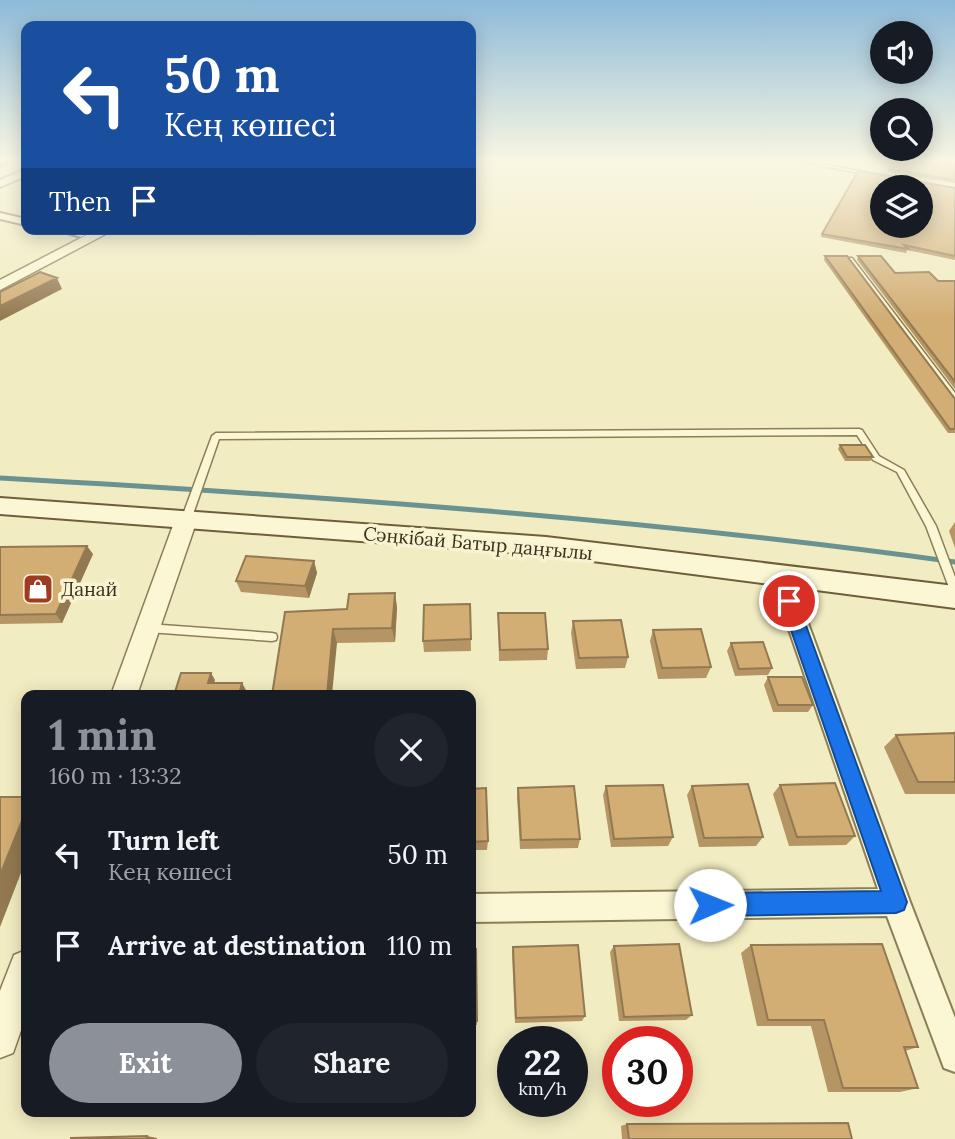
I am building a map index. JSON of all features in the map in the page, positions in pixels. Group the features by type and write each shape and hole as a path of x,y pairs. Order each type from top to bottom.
{"main road":[{"name":"Сәңкібай Батыр даңғылы","path":"0,506 190,510 546,546 780,574 952,585"}],"street":[{"path":"0,216 21,221"},
{"path":"0,276 80,235"},
{"path":"0,286 98,235"},
{"path":"126,690 190,510"},
{"path":"780,574 896,902 955,1057"},
{"path":"476,908 896,902"},
{"path":"0,1040 21,981"}],"lane":[{"path":"850,259 955,398"},
{"path":"190,510 216,436 859,432 877,458 900,470 931,526 955,590"},
{"path":"148,628 272,638"}],"building":[{"path":"833,214 870,214 870,238 933,238 933,214 955,214 955,256 904,245 908,249 822,234"},
{"path":"825,256 847,256 955,399 955,429 950,429"},
{"path":"858,256 881,256 895,273 929,272 938,281 955,281 955,382"},
{"path":"40,272 57,278 0,306 0,292"},
{"path":"840,445 865,445 873,457 847,457"},
{"name":"Данай","path":"87,546 56,614 0,615 0,547"},
{"path":"246,556 314,561 305,586 236,581"},
{"path":"395,593 392,628 333,629 327,690 273,690 285,612 347,609 349,594"},
{"path":"470,604 471,639 423,641 424,605"},
{"path":"498,613 545,613 548,649 500,650"},
{"path":"621,620 628,657 579,658 573,621"},
{"path":"701,629 711,667 662,668 653,630"},
{"path":"763,642 772,668 739,669 731,643"},
{"path":"181,673 211,673 208,683 242,683 240,690 176,690"},
{"path":"768,677 802,677 813,705 778,705"},
{"path":"955,733 955,782 918,782 896,735"},
{"path":"835,783 855,836 797,837 780,785"},
{"path":"748,784 763,837 704,838 692,786"},
{"path":"663,785 673,837 614,839 606,786"},
{"path":"574,786 580,839 521,840 518,788"},
{"path":"486,788 488,841 476,842 476,789"},
{"path":"0,797 21,797 21,823 0,875"},
{"path":"679,944 692,1015 624,1017 614,946"},
{"path":"882,944 918,1047 904,1047 918,1088 843,1088 824,1020 768,1020 751,945"},
{"path":"578,945 585,1016 516,1018 513,947"},
{"path":"476,949 477,1021 476,1021"},
{"path":"848,1123 852,1139 629,1139 627,1124"},
{"path":"147,1136 146,1139 71,1139 71,1138"}],"waterway":[{"path":"0,478 478,510 717,533 955,562"}],"place":[{"name":"Данай","path":"38,589"}],"route":[{"path":"710,905 896,902 789,601"}]}
